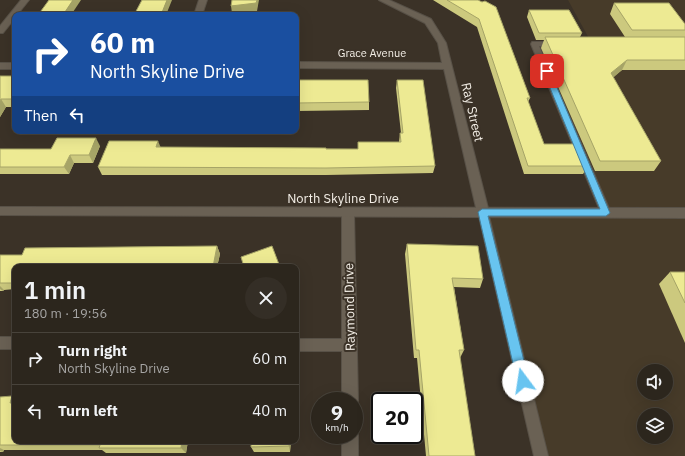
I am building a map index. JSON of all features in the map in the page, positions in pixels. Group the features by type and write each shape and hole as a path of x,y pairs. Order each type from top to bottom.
{"street":[{"path":"15,12 25,0"},
{"path":"199,12 203,0"},
{"name":"Ray Street","path":"383,0 428,21 442,43 482,212"},
{"path":"0,31 12,16"},
{"name":"Grace Avenue","path":"299,65 448,66"},
{"path":"0,66 12,66"},
{"name":"North Skyline Drive","path":"0,211 685,213"},
{"name":"Raymond Drive","path":"348,213 350,392"},
{"path":"350,444 350,456"}],"lane":[{"path":"564,44 535,44 606,213"},
{"path":"482,212 541,456"},
{"path":"0,343 12,343"},
{"path":"299,344 350,345"}],"shaded area":[{"path":"568,0 685,0 685,456 541,456 483,212 606,213 535,44 592,44"}],"building":[{"path":"49,0 73,0 65,12 40,12"},
{"path":"142,0 167,0 162,12 136,12"},
{"path":"232,0 257,0 256,3 231,6"},
{"path":"447,0 485,1 496,7 530,98 527,98 544,144 578,144 588,166 528,166 479,19"},
{"path":"614,3 669,3 685,24 685,30 632,30"},
{"path":"529,10 569,10 582,33 539,33"},
{"path":"545,37 685,37 685,60 627,60 611,73 661,161 600,161"},
{"path":"0,76 12,76 12,99 1,99 0,101"},
{"path":"299,80 368,80 369,102 299,103"},
{"path":"397,80 423,80 435,166 326,168 98,167 109,141 158,141 156,147 326,149 358,149 358,142 401,142 400,133 403,133"},
{"path":"57,138 96,138 89,155 70,155 64,167 0,167 0,149 51,149"},
{"path":"407,244 478,246 483,279 452,278 464,350 459,350 475,456 429,456 419,350 416,350"},
{"path":"217,246 214,264 12,264 12,283 0,283 0,255 22,255 25,248"},
{"path":"272,246 279,264 243,264 241,257"},
{"path":"670,272 685,272 685,303"},
{"path":"12,396 10,403 12,403 12,444 182,444 181,448 99,448 100,445 0,445 0,397"},
{"path":"251,444 289,444 289,446 251,447"}],"route":[{"path":"523,381 482,212 606,213 547,71"}]}
